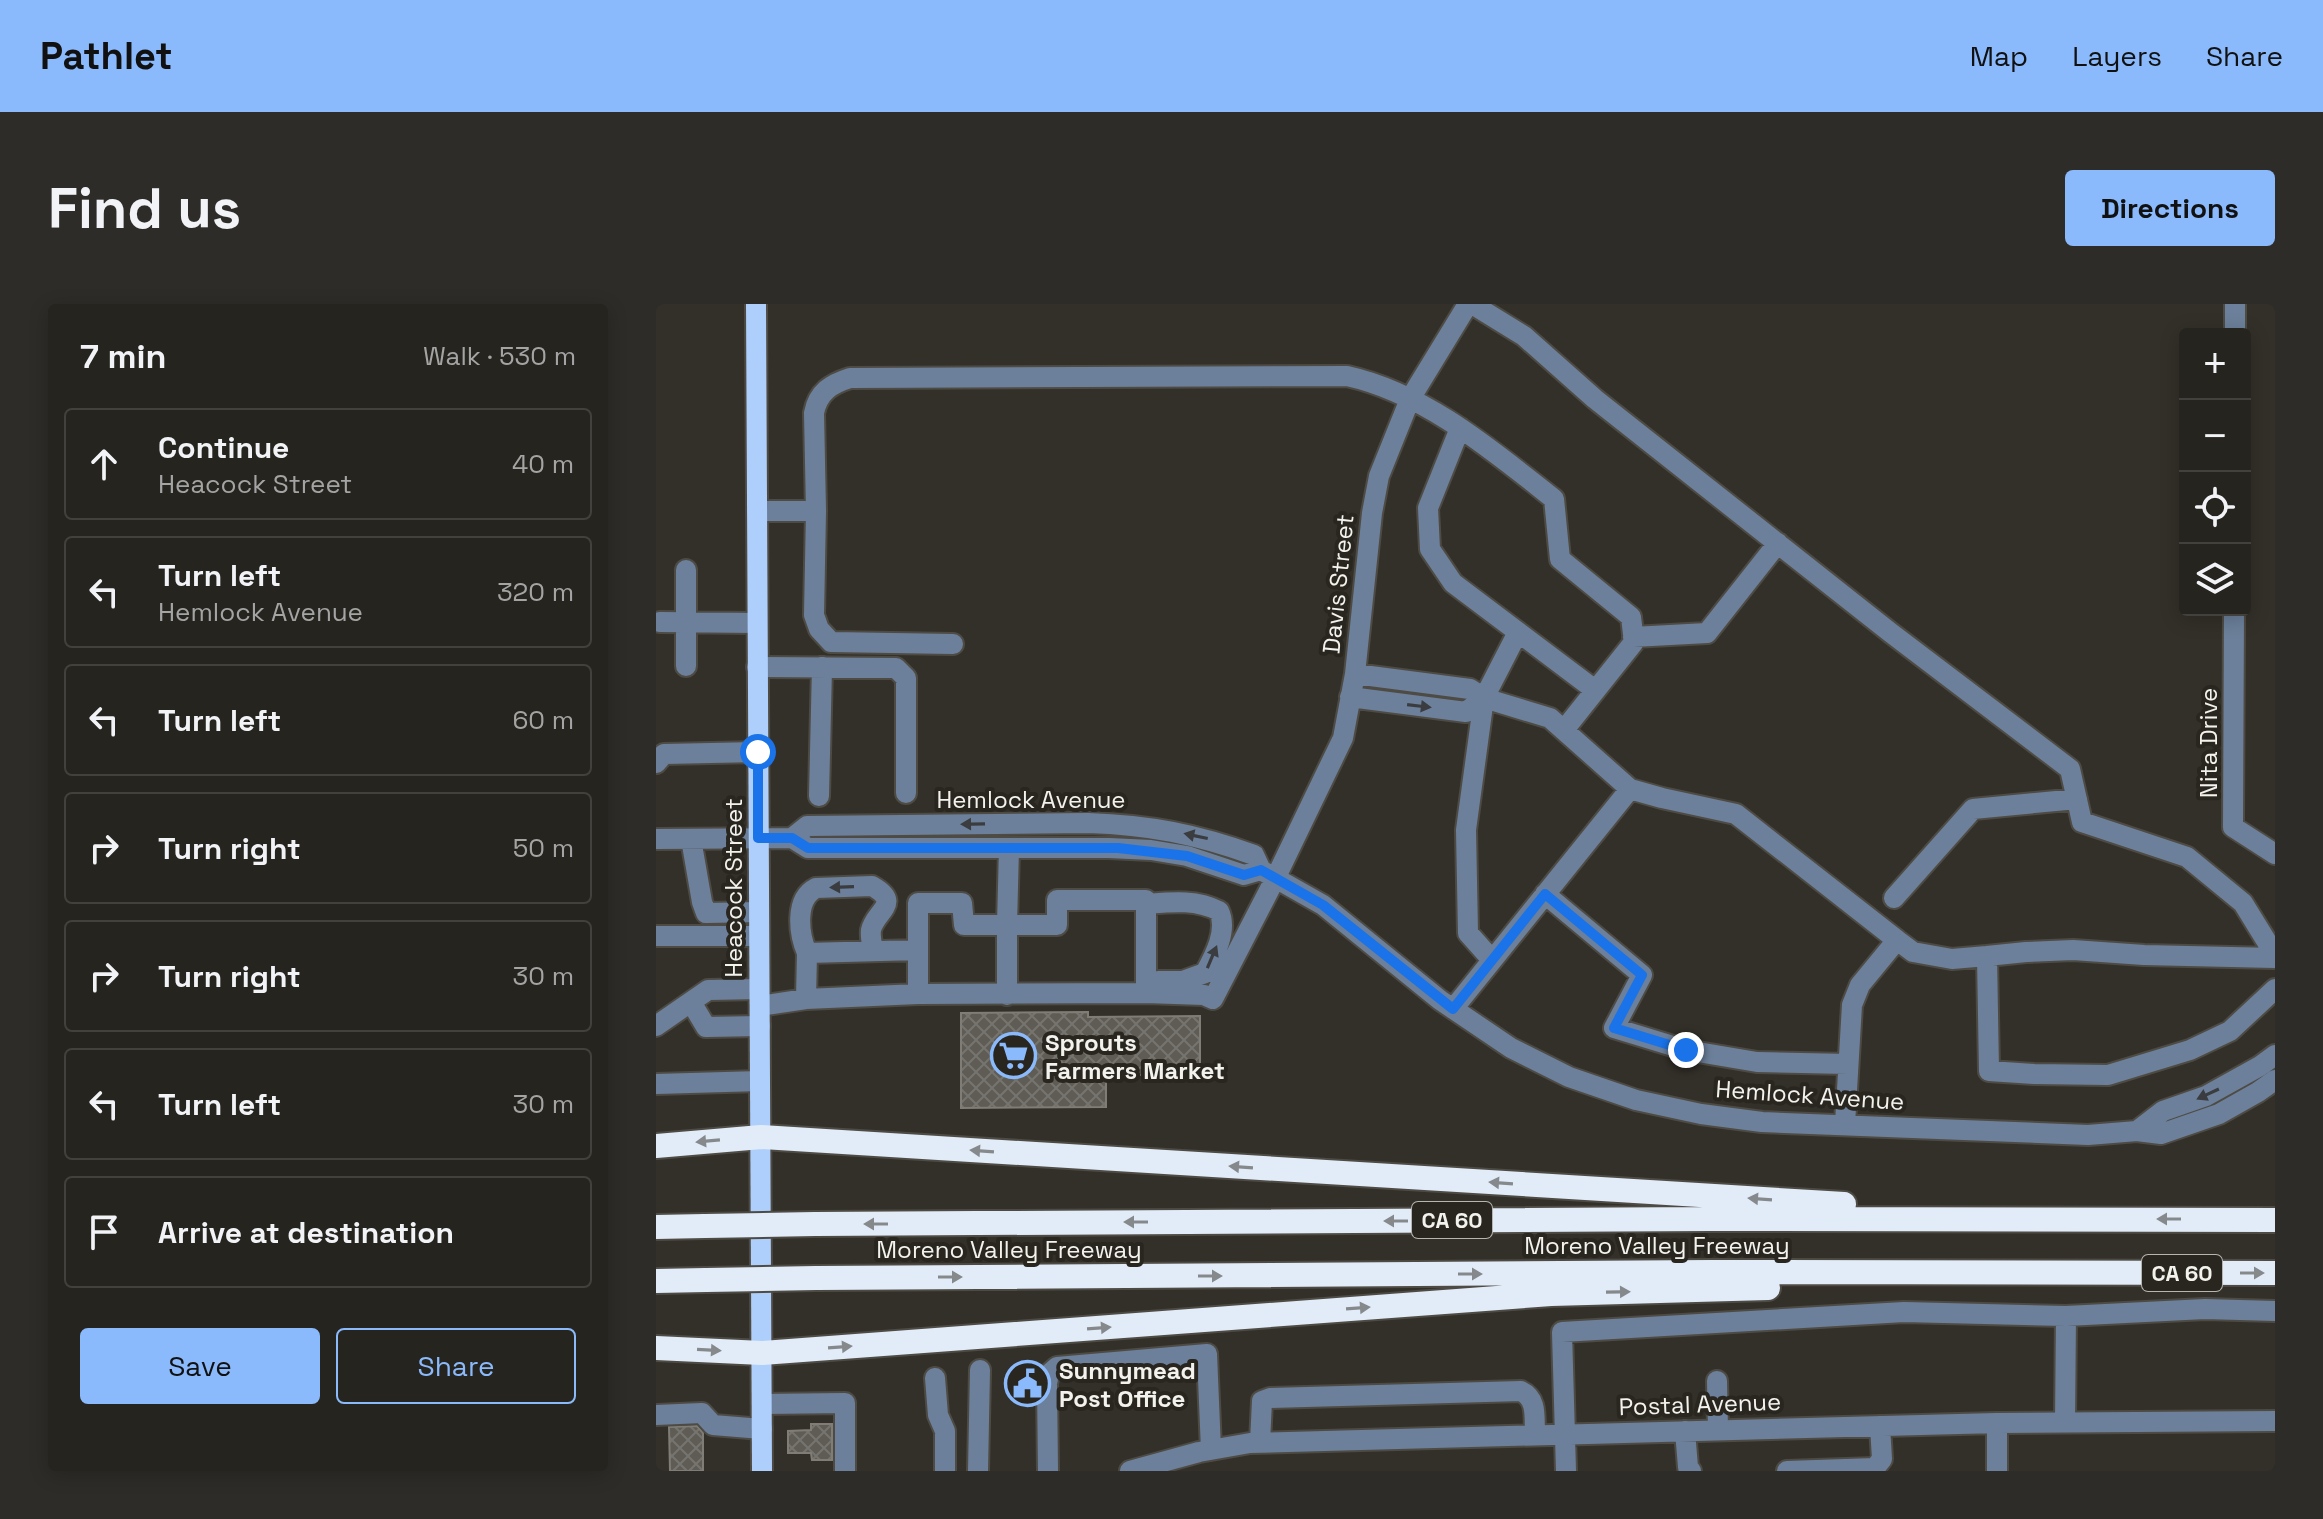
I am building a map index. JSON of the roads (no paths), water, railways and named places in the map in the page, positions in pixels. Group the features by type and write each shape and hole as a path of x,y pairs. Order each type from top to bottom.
{"highway":[{"path":"656,1146 761,1137 2090,1219"},
{"name":"Moreno Valley Freeway","path":"656,1227 1694,1219 2275,1220"},
{"name":"Moreno Valley Freeway","path":"656,1281 1711,1272 2275,1273"},
{"path":"656,1348 762,1353 1551,1294 1717,1290 2090,1273"}],"main road":[{"name":"Heacock Street","path":"756,304 762,1471"}],"street":[{"path":"1470,304 1524,336 1595,399 1891,633 2070,769 2082,822 2187,857 2243,903 2275,956"},
{"name":"Davis Street","path":"1146,988 1204,995 1213,999 1269,874 1343,738 1355,674 1372,513 1379,476 1410,399 1470,304"},
{"path":"2235,304 2235,328"},
{"path":"953,644 831,642 819,629 814,615 814,413 816,402 833,383 850,378 1347,376 1410,399 1479,439 1554,499 1560,559 1631,617 1634,642 1564,730"},
{"path":"1460,428 1428,508 1430,549 1453,583 1595,690"},
{"path":"757,511 816,511"},
{"path":"1633,637 1707,633 1778,543"},
{"path":"686,570 686,666"},
{"name":"Nita Drive","path":"2234,616 2233,827 2275,854"},
{"path":"660,622 757,623"},
{"path":"1492,960 1468,933 1466,830 1484,698 1518,632"},
{"path":"757,667 896,668 906,678 906,793"},
{"path":"819,796 822,667"},
{"path":"1355,674 1470,689 1484,698 1550,718 1630,789 1736,814 1913,952 1952,959 2073,950 2144,955 2275,956"},
{"path":"1350,697 1466,712 1484,698"},
{"path":"656,763 664,754 758,752"},
{"path":"1453,1009 1630,789"},
{"path":"1894,898 1973,809 2077,799"},
{"name":"Hemlock Avenue","path":"792,838 807,826 1129,824 1209,839 1254,855 1269,874 1323,905 1453,1009 1511,1048 1569,1077 1636,1100 1701,1114 1747,1120 2088,1135 2137,1131 2161,1134 2219,1114 2275,1080"},
{"name":"Hemlock Avenue","path":"656,839 792,838 808,848 1151,850 1187,856 1244,875 1269,874"},
{"path":"691,839 708,937"},
{"path":"1007,995 1009,848"},
{"path":"806,999 807,953 801,940 803,900 808,892 816,888 872,886 880,890 887,905 871,931 873,951"},
{"path":"1545,894 1642,975 1614,1028 1686,1050 1757,1062 1848,1064"},
{"path":"918,994 918,903 962,903 964,925 1057,925 1057,900 1146,900 1146,988"},
{"path":"691,1002 706,1027 759,1007 806,999 918,994 1007,995 1146,988 1205,973 1214,956 1224,921 1219,911 1207,905 1182,902 1146,904"},
{"path":"706,913 759,912"},
{"path":"656,936 759,936"},
{"path":"1845,1124 1852,1005 1860,985 1897,940"},
{"path":"807,953 918,950"},
{"path":"1987,956 1989,1071 2108,1075 2190,1050 2230,1031 2275,989"},
{"path":"656,1026 708,990 759,1007"},
{"name":"Hemlock Avenue","path":"2137,1131 2163,1111 2206,1096 2275,1055"},
{"path":"656,1084 760,1081"},
{"path":"1566,1471 1562,1332 1904,1312 2066,1316 2205,1309 2275,1311"},
{"path":"2065,1422 2066,1316"},
{"path":"1048,1471 1047,1383 1049,1374 1057,1367 1207,1354 1211,1450"},
{"path":"978,1471 980,1370"},
{"path":"935,1378 938,1415 945,1431 945,1471"},
{"path":"1717,1381 1718,1430"},
{"path":"1260,1442 1262,1401 1270,1398 1474,1392 1521,1391 1530,1395 1534,1403 1535,1435"},
{"path":"762,1404 845,1403 845,1471"},
{"path":"656,1415 702,1413 713,1425 762,1429"},
{"name":"Postal Avenue","path":"1130,1471 1211,1450 1260,1442 1997,1423 2275,1421"},
{"path":"1997,1423 1997,1471"},
{"path":"1787,1471 1875,1468 1882,1459 1880,1426"},
{"path":"1685,1431 1691,1471"}],"place":[{"name":"Sprouts Farmers Market","path":"1014,1056"},
{"name":"Sunnymead Post Office","path":"1028,1384"}]}
